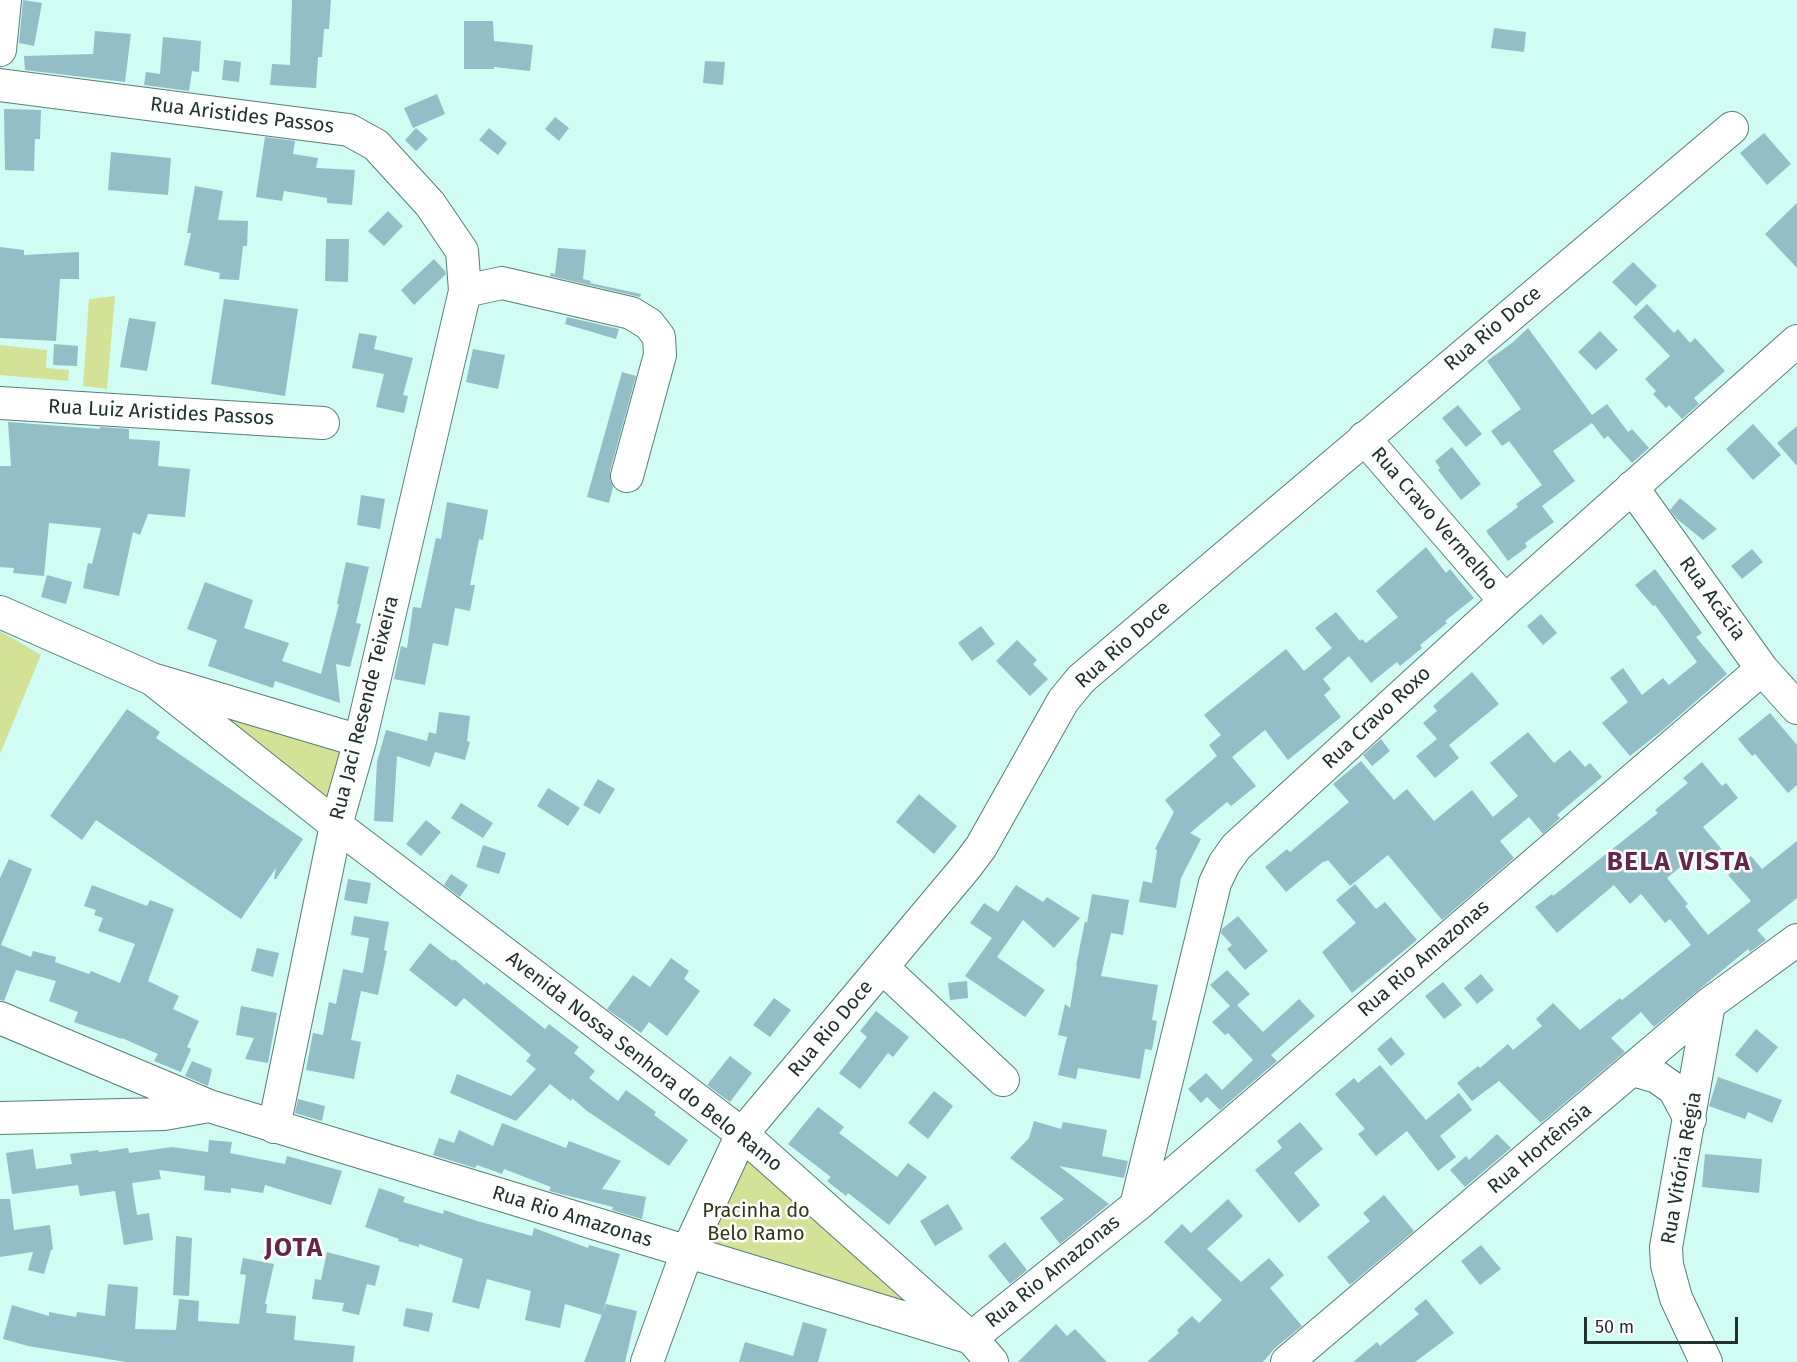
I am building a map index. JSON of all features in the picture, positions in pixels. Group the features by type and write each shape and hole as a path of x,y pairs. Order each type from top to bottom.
{"street":[{"path":"0,50 5,0"},
{"name":"Rua Aristides Passos","path":"0,86 349,130 376,145 430,204 462,251 465,291"},
{"name":"Rua Rio Doce","path":"647,1362 687,1252 742,1134 883,968 981,847 1063,701 1081,679 1732,128"},
{"path":"465,291 502,283 631,313 649,324 659,337 660,355 627,476"},
{"name":"Rua Jaci Resende Teixeira","path":"274,1127 336,825 360,741 465,291"},
{"name":"Rua Cravo Roxo","path":"1136,1206 1215,883 1236,847 1505,601 1797,341"},
{"name":"Rua Luiz Aristides Passos","path":"0,403 323,423"},
{"name":"Rua Cravo Vermelho","path":"1364,438 1505,601"},
{"name":"Rua Acácia","path":"1632,487 1762,669 1797,708"},
{"path":"0,612 152,679 360,741"},
{"name":"Rua Rio Amazonas","path":"0,1118 164,1114 209,1106 971,1338 1136,1206 1762,669"},
{"name":"Avenida Nossa Senhora do Belo Ramo","path":"152,679 336,825 742,1134 971,1338 992,1362"},
{"name":"Rua Hortênsia","path":"1287,1362 1710,1004 1797,940"},
{"path":"883,968 1003,1080"},
{"name":"Rua Vitória Régia","path":"1706,1362 1677,1298 1667,1265 1666,1247 1710,1004"},
{"path":"0,1018 209,1106"},
{"path":"1634,1070 1658,1077 1674,1089 1690,1119"}],"green space":[{"path":"115,296 107,389 83,386 89,299"},
{"path":"0,345 47,350 46,368 69,370 68,381 0,375"},
{"path":"0,631 41,655 0,754"},
{"path":"198,698 343,751 329,803"},
{"name":"Pracinha do Belo Ramo","path":"740,1152 907,1291 898,1308 691,1249"}],"building":[{"path":"23,0 42,3 34,46 19,43"},
{"path":"292,0 331,0 329,29 324,29 322,57 318,57 316,88 270,85 272,64 290,65"},
{"path":"464,21 493,21 494,41 533,45 530,71 494,67 494,69 464,69"},
{"path":"1494,28 1526,32 1524,52 1491,48"},
{"path":"95,31 131,34 125,82 25,70 24,56 93,54"},
{"path":"163,37 201,41 199,72 192,71 189,91 144,85 146,72 160,74"},
{"path":"224,60 241,62 239,82 222,80"},
{"path":"705,61 725,62 723,85 703,83"},
{"path":"437,94 445,114 413,128 404,108"},
{"path":"4,109 41,110 40,139 35,139 34,171 5,170"},
{"path":"555,117 569,128 559,141 545,129"},
{"path":"416,128 428,139 416,151 405,140"},
{"path":"489,128 507,143 498,155 479,140"},
{"path":"1764,133 1791,164 1767,185 1740,153"},
{"path":"265,137 295,141 293,154 318,158 316,168 355,170 352,205 327,203 327,198 284,191 282,201 256,197"},
{"path":"111,152 171,158 168,195 108,190"},
{"path":"195,186 223,191 218,220 248,221 247,246 243,246 239,280 219,279 220,273 184,265 191,233 187,233"},
{"path":"1797,203 1797,268 1765,234"},
{"path":"388,211 403,226 384,246 368,231"},
{"path":"326,239 349,239 348,282 325,281"},
{"path":"0,247 24,250 24,255 79,252 79,279 60,279 56,341 0,338"},
{"path":"558,248 586,250 583,279 591,281 590,283 641,294 640,297 550,276 551,273 555,274"},
{"path":"434,259 446,274 414,305 401,290"},
{"path":"1633,262 1657,286 1636,306 1612,282"},
{"path":"224,299 298,309 285,396 211,384"},
{"path":"1647,304 1674,333 1678,329 1690,343 1695,338 1725,371 1694,398 1699,404 1682,419 1669,405 1666,408 1653,394 1656,391 1645,379 1670,356 1633,317"},
{"path":"567,317 619,329 616,339 565,324"},
{"path":"129,318 156,322 147,371 120,367"},
{"path":"1528,328 1592,415 1607,404 1628,432 1632,429 1649,448 1632,463 1608,436 1604,439 1592,423 1553,451 1575,481 1542,506 1554,522 1525,543 1527,547 1508,561 1486,531 1518,507 1516,504 1542,485 1509,441 1502,446 1491,431 1521,409 1487,361"},
{"path":"1600,331 1618,350 1596,370 1578,352"},
{"path":"359,333 377,336 374,349 413,358 403,395 408,396 404,413 376,407 384,374 352,368"},
{"path":"54,344 78,346 77,366 53,365"},
{"path":"473,349 505,355 498,389 466,382"},
{"path":"622,372 636,376 610,471 613,487 609,503 587,497"},
{"path":"1458,405 1482,434 1466,447 1442,418"},
{"path":"8,422 129,429 129,439 160,441 158,466 190,469 185,517 148,514 140,535 133,532 119,596 83,588 88,563 92,564 101,528 49,523 44,576 13,573 14,568 0,567 0,466 11,466"},
{"path":"1753,424 1781,455 1753,480 1726,449"},
{"path":"1797,426 1797,466 1777,443"},
{"path":"1452,447 1481,484 1461,500 1438,470 1440,468 1435,461"},
{"path":"361,495 385,499 380,529 357,525"},
{"path":"1680,498 1717,529 1703,540 1677,519 1670,510"},
{"path":"447,502 488,510 483,540 479,539 470,585 475,585 470,611 455,608 448,646 433,643 425,685 394,679 401,646 407,648 413,607 421,608 436,538 441,539"},
{"path":"1426,547 1446,573 1450,569 1474,598 1420,645 1422,648 1400,666 1397,662 1371,683 1349,656 1323,679 1331,689 1324,695 1341,717 1288,760 1265,730 1232,757 1256,786 1231,806 1227,802 1190,833 1201,839 1181,878 1176,908 1139,902 1143,881 1152,883 1157,850 1155,849 1174,812 1165,800 1217,756 1209,745 1221,735 1204,715 1286,649 1304,671 1332,648 1315,628 1336,612 1360,641 1362,639 1366,643 1398,617 1376,591"},
{"path":"1752,549 1763,562 1742,579 1731,566"},
{"path":"346,562 369,567 356,623 361,624 350,667 336,664 340,703 275,681 273,688 208,666 217,640 187,629 205,582 253,600 244,628 289,643 282,661 321,674 339,604 337,604"},
{"path":"1655,569 1702,633 1696,637 1727,674 1630,756 1602,723 1628,702 1610,678 1623,668 1642,695 1663,678 1669,685 1697,662 1655,605 1653,606 1635,585"},
{"path":"47,575 72,582 66,604 41,597"},
{"path":"1541,614 1557,633 1543,645 1527,626"},
{"path":"981,626 995,644 972,661 958,643"},
{"path":"1017,640 1037,660 1033,664 1048,679 1030,696 996,661"},
{"path":"1472,672 1499,704 1449,745 1459,758 1435,778 1416,756 1437,739 1423,723 1437,711 1433,706"},
{"path":"127,709 160,732 156,738 303,839 274,879 276,868 241,919 96,820 82,840 50,816"},
{"path":"439,712 470,716 467,741 470,742 465,760 435,752 430,767 397,756 393,822 374,821 377,762 386,730 427,741 429,732 436,734"},
{"path":"1770,713 1797,745 1797,785 1788,793 1755,754 1752,756 1738,739"},
{"path":"1528,732 1554,763 1570,750 1585,767 1590,763 1602,777 1557,815 1560,818 1543,834 1529,817 1500,841 1514,858 1442,920 1388,855 1350,886 1328,860 1286,892 1265,867 1287,849 1290,852 1349,802 1333,784 1361,761 1394,800 1407,789 1434,821 1472,790 1493,817 1518,796 1490,763"},
{"path":"1381,739 1390,751 1372,766 1363,755"},
{"path":"1702,762 1722,786 1726,783 1738,798 1703,827 1724,852 1707,867 1696,854 1667,878 1688,904 1685,906 1708,935 1751,901 1728,875 1751,856 1762,869 1797,841 1797,898 1757,930 1766,940 1750,952 1748,949 1654,1027 1641,1012 1611,1038 1625,1052 1541,1123 1499,1081 1472,1101 1457,1083 1478,1066 1480,1068 1508,1044 1513,1050 1542,1026 1536,1019 1553,1003 1580,1030 1691,945 1670,919 1665,923 1641,894 1630,904 1614,885 1557,933 1535,907 1552,894 1553,896 1658,813 1655,810 1688,783 1683,778"},
{"path":"598,779 615,789 600,814 583,805"},
{"path":"548,788 580,808 568,826 537,806"},
{"path":"919,794 957,826 934,854 896,822"},
{"path":"461,803 493,823 483,838 451,818"},
{"path":"426,820 441,832 421,856 406,844"},
{"path":"483,845 506,853 499,874 476,867"},
{"path":"9,859 32,869 1,945 31,957 33,951 56,957 55,962 89,974 91,971 120,983 135,944 98,931 103,918 94,915 96,910 84,906 92,885 147,906 150,900 174,909 148,981 179,996 173,1009 199,1021 187,1047 191,1049 181,1072 154,1061 158,1054 122,1038 74,1022 78,1012 49,1001 56,981 16,970 4,1001 0,1000 0,878"},
{"path":"451,874 468,885 460,897 444,885"},
{"path":"348,879 371,883 367,904 344,900"},
{"path":"1355,884 1376,909 1385,902 1417,940 1352,993 1322,952 1356,923 1336,900"},
{"path":"1016,885 1043,902 1047,897 1080,918 1054,948 1023,920 997,957 1045,990 1025,1017 965,976 992,938 970,923 984,903 998,912"},
{"path":"1092,894 1129,900 1123,935 1111,933 1101,976 1158,985 1152,1020 1157,1021 1152,1050 1145,1049 1140,1079 1078,1068 1076,1079 1058,1075 1067,1037 1058,1035 1065,1004 1070,1008 1076,966"},
{"path":"354,916 389,922 384,950 387,951 378,995 361,991 351,1040 361,1042 354,1079 306,1070 313,1033 323,1035 329,1002 336,1004 343,969 363,973 369,938 351,935"},
{"path":"1238,916 1268,951 1245,970 1227,949 1232,945 1221,933 1222,929"},
{"path":"430,943 453,961 454,959 485,985 486,982 545,1029 549,1024 579,1047 574,1053 595,1071 589,1078 618,1101 626,1090 656,1112 654,1115 688,1140 669,1166 587,1111 572,1098 571,1101 550,1084 516,1121 450,1093 457,1074 511,1096 536,1069 526,1061 531,1055 464,998 456,1007 409,970"},
{"path":"257,948 279,953 273,977 251,971"},
{"path":"671,958 689,971 684,979 700,991 667,1036 649,1022 641,1033 607,1009 633,975 650,987"},
{"path":"1227,970 1250,994 1237,1005 1263,1032 1299,999 1315,1016 1271,1055 1277,1061 1220,1110 1207,1097 1201,1103 1188,1089 1206,1073 1222,1090 1253,1060 1228,1033 1225,1035 1212,1022 1230,1006 1210,985"},
{"path":"1481,974 1494,990 1477,1004 1464,988"},
{"path":"967,981 968,998 950,1000 948,983"},
{"path":"1443,982 1462,1005 1444,1019 1425,996"},
{"path":"774,998 791,1010 770,1037 753,1025"},
{"path":"241,1006 277,1013 268,1063 245,1059 254,1038 236,1035"},
{"path":"876,1011 909,1037 893,1057 888,1053 860,1089 839,1073 867,1037 860,1031"},
{"path":"1756,1029 1778,1047 1757,1073 1735,1055"},
{"path":"1391,1037 1405,1054 1391,1066 1377,1049"},
{"path":"730,1056 752,1073 730,1102 707,1085"},
{"path":"192,1061 212,1069 208,1086 185,1076"},
{"path":"1380,1065 1426,1120 1459,1093 1472,1110 1440,1136 1456,1157 1438,1171 1407,1131 1376,1156 1358,1134 1365,1129 1335,1094 1354,1078 1358,1083"},
{"path":"1718,1077 1782,1100 1772,1123 1748,1112 1745,1119 1709,1106"},
{"path":"934,1091 953,1106 928,1139 908,1123"},
{"path":"298,1099 325,1106 322,1121 295,1113"},
{"path":"818,1107 844,1127 839,1133 897,1177 908,1163 927,1177 889,1225 848,1193 846,1196 827,1181 831,1177 788,1144"},
{"path":"1034,1121 1061,1129 1063,1122 1107,1130 1102,1156 1128,1161 1124,1178 1059,1166 1109,1204 1060,1244 1040,1218 1064,1199 1010,1158 1029,1138"},
{"path":"1300,1122 1323,1149 1294,1173 1320,1205 1299,1223 1255,1170 1282,1148 1277,1141"},
{"path":"502,1123 566,1148 569,1141 621,1161 602,1189 646,1197 642,1219 612,1210 613,1207 549,1191 551,1187 504,1169 502,1174 477,1165 475,1168 433,1155 439,1138 454,1143 459,1130 493,1146"},
{"path":"1497,1134 1511,1148 1465,1187 1450,1170 1466,1156 1469,1160"},
{"path":"209,1140 232,1142 230,1153 285,1164 287,1156 342,1171 331,1205 265,1185 263,1193 231,1188 231,1193 204,1190 205,1176 159,1170 161,1179 132,1183 137,1215 149,1213 153,1240 124,1245 115,1191 80,1196 78,1185 12,1194 6,1153 33,1149 36,1169 72,1164 70,1154 98,1150 99,1152 128,1148 129,1153 172,1147 208,1152"},
{"path":"1705,1154 1762,1159 1759,1193 1702,1187"},
{"path":"379,1188 405,1197 403,1202 443,1214 444,1210 532,1236 534,1228 588,1248 589,1245 620,1254 602,1315 565,1304 560,1328 525,1320 531,1291 487,1279 479,1309 452,1302 463,1259 419,1244 419,1247 398,1241 399,1239 365,1227"},
{"path":"1384,1195 1414,1231 1350,1285 1327,1257 1370,1221 1363,1213"},
{"path":"0,1199 10,1199 14,1230 50,1225 53,1249 44,1274 28,1270 33,1252 0,1257"},
{"path":"1228,1199 1243,1216 1207,1249 1241,1282 1269,1258 1284,1275 1270,1288 1302,1326 1275,1348 1263,1362 1147,1362 1179,1333 1177,1330 1192,1316 1199,1323 1222,1300 1164,1242 1182,1224 1191,1233"},
{"path":"948,1204 963,1229 935,1246 920,1221"},
{"path":"176,1236 192,1238 189,1296 173,1295"},
{"path":"1005,1242 1027,1270 1010,1284 988,1256"},
{"path":"1481,1245 1501,1269 1480,1285 1461,1261"},
{"path":"327,1252 380,1266 375,1286 367,1284 359,1315 342,1311 344,1303 312,1299 315,1279 321,1280"},
{"path":"243,1258 274,1264 265,1304 267,1304 266,1313 296,1316 294,1340 355,1346 353,1362 126,1362 28,1346 3,1339 12,1305 49,1316 49,1312 76,1317 77,1312 105,1316 108,1284 138,1287 135,1329 176,1330 179,1299 199,1301 198,1321 239,1324 246,1275 240,1274"},
{"path":"1426,1299 1454,1333 1415,1362 1353,1362 1377,1342 1380,1346 1419,1314 1414,1309"},
{"path":"606,1304 637,1311 625,1362 584,1362"},
{"path":"406,1308 433,1313 429,1332 403,1326"},
{"path":"803,1322 827,1329 818,1362 739,1362 745,1342 793,1356"},
{"path":"1056,1324 1067,1336 1075,1329 1107,1362 1018,1362"}],"district":[{"name":"BELA VISTA","path":"1679,863"},
{"name":"JOTA","path":"294,1249"}]}
